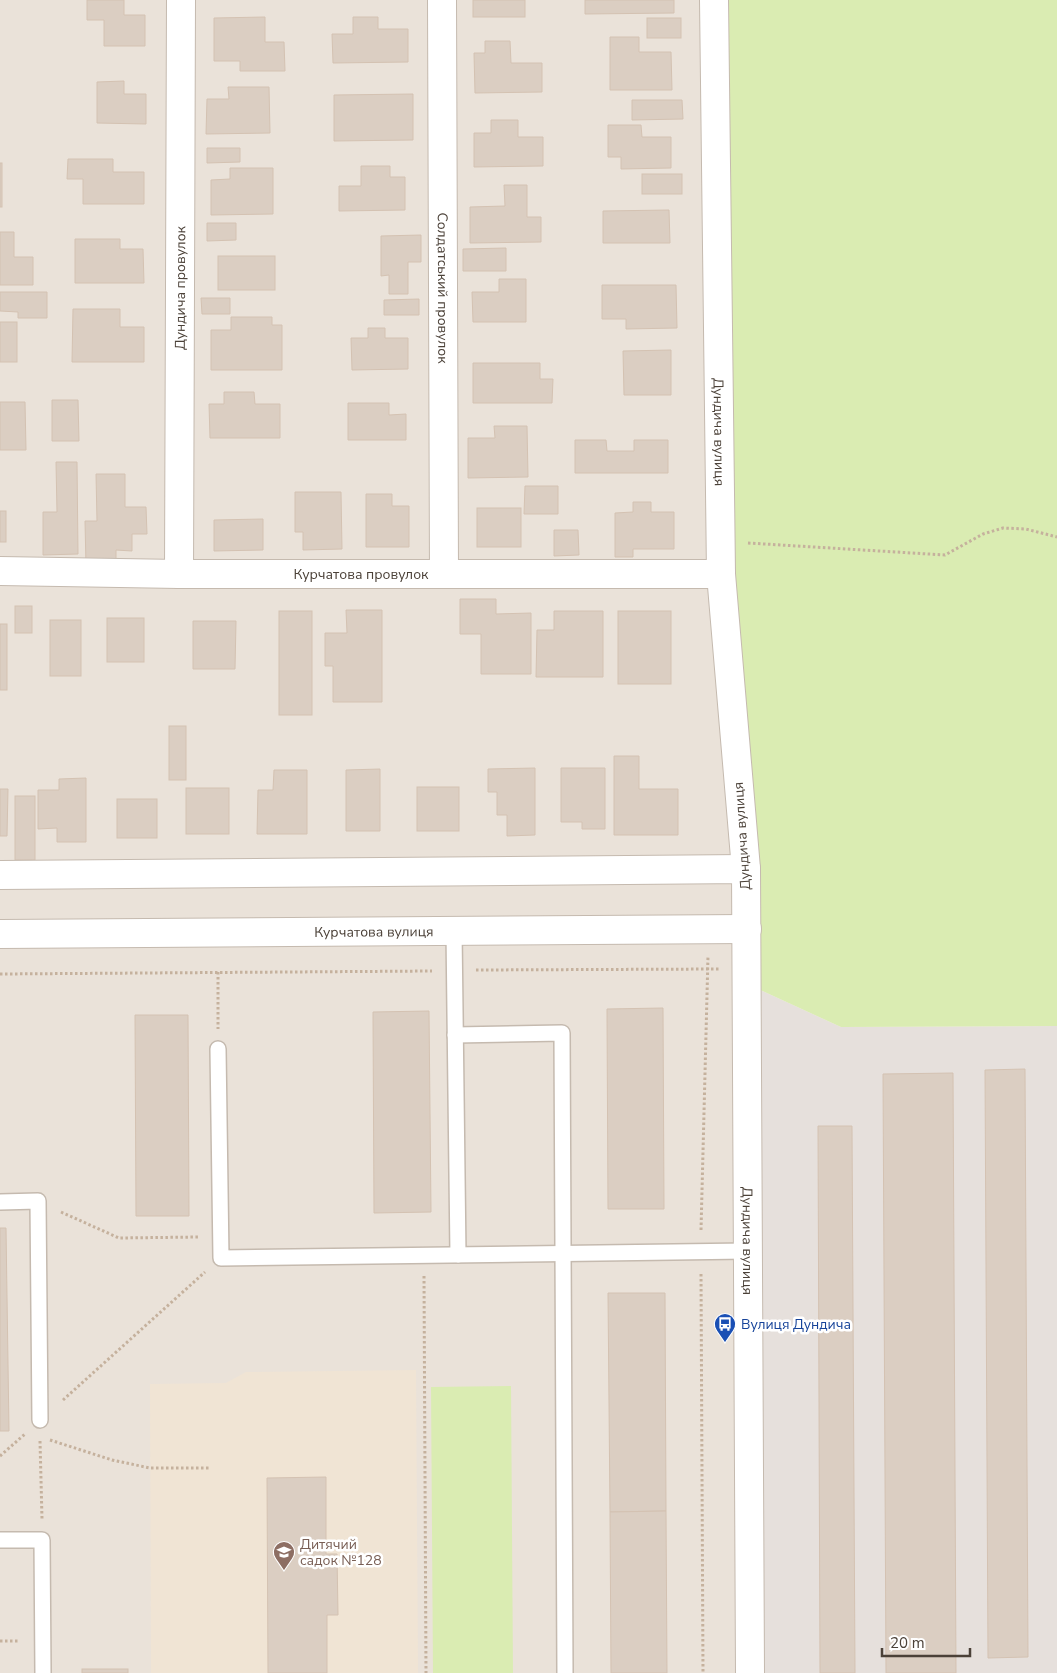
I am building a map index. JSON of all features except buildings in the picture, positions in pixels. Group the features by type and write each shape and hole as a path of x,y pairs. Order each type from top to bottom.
{"street":[{"name":"Дундича провулок","path":"179,574 181,0"},
{"name":"Солдатський провулок","path":"442,0 444,574"},
{"name":"Дундича вулиця","path":"714,0 721,574 746,869 750,1673"},
{"name":"Курчатова провулок","path":"0,571 179,574 721,574"},
{"path":"0,875 746,869"},
{"name":"Курчатова вулиця","path":"0,934 746,928"}],"lane":[{"path":"454,931 458,1255"},
{"path":"455,1035 562,1033 565,1673"},
{"path":"218,1049 221,1258 747,1251"},
{"path":"0,1202 38,1201 40,1420"},
{"path":"0,1540 42,1540 43,1673"}],"path":[{"path":"721,542 945,555 983,534 1003,528 1026,529 1057,538"},
{"path":"0,974 708,969 701,1252 702,1673"},
{"path":"218,972 218,1049"},
{"path":"38,1201 119,1238 221,1237"},
{"path":"424,1256 426,1673"},
{"path":"0,1456 221,1258"},
{"path":"40,1420 42,1540"},
{"path":"40,1436 112,1460 150,1468 211,1468"}],"shaded area":[{"path":"0,0 714,0 743,832 750,1673 0,1673"},
{"path":"747,984 841,1027 1057,1026 1057,1673 750,1673"},
{"name":"Дитячий садок №128","path":"416,1370 418,1673 151,1673 150,1384 226,1383 246,1372"}],"green space":[{"path":"714,0 1057,0 1057,1026 841,1027 747,984"},
{"path":"511,1386 513,1673 433,1673 431,1387"}],"place":[{"name":"Вулиця Дундича","path":"725,1343"},
{"name":"Дитячий садок №128","path":"284,1571"}]}
